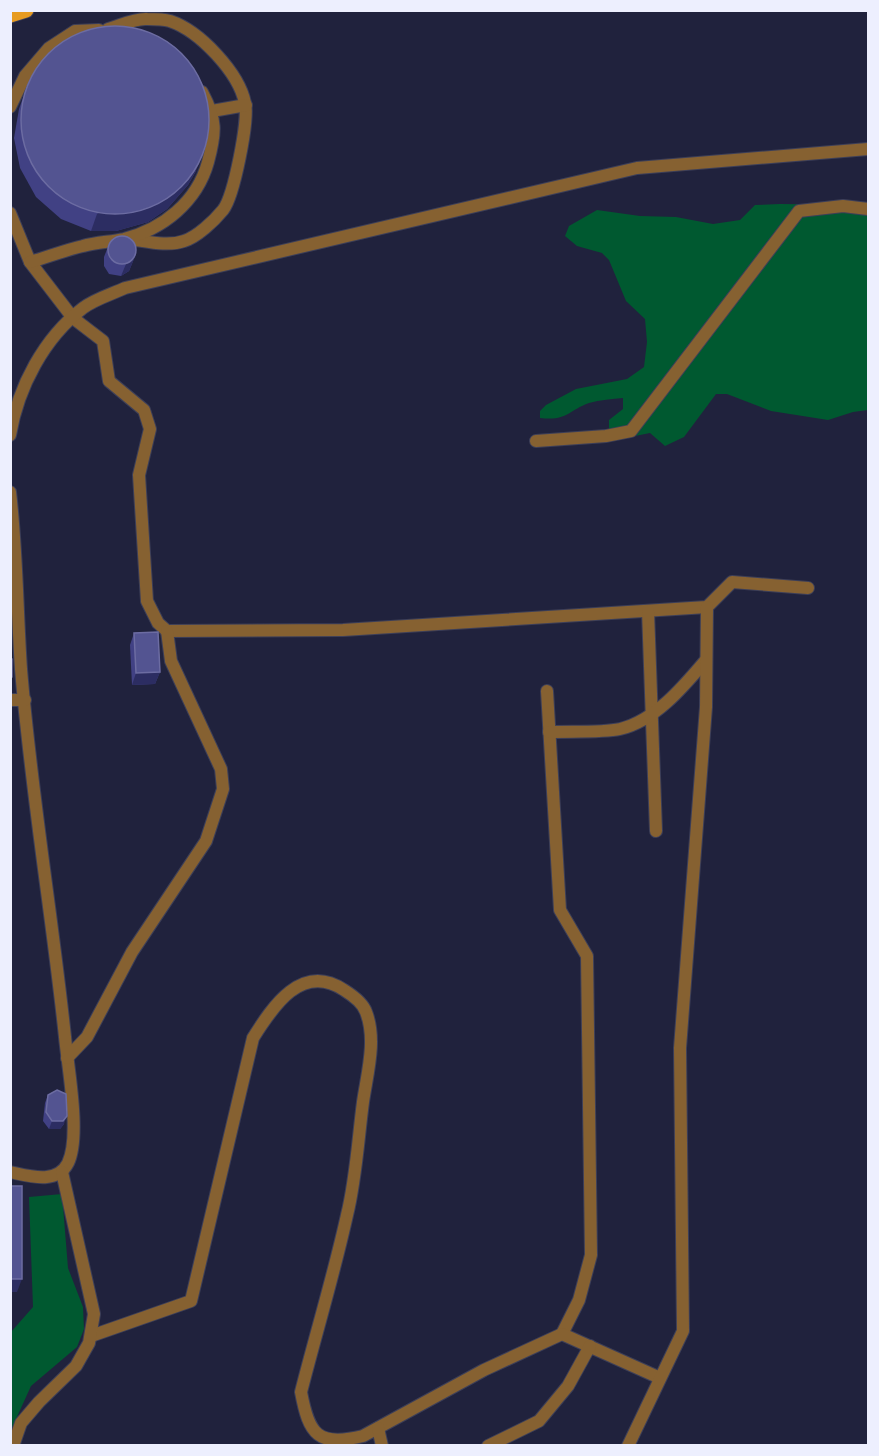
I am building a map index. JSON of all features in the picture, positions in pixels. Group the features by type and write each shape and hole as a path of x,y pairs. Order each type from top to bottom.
{"main road":[{"path":"10,15 26,10"}],"lane":[{"path":"10,107 24,76 49,48 75,31 108,30 145,18 170,21 197,36 220,58 238,81 246,105 232,191 224,209 204,228 184,241 163,243 125,239"},
{"path":"108,30 126,35"},
{"path":"30,262 83,245 125,239 158,226 177,213 193,194 205,171 214,138 212,111 192,77"},
{"path":"212,111 246,105"},
{"path":"10,435 14,410 31,369 59,331 84,307 125,288 637,168 868,149"},
{"path":"536,441 606,436 631,431 799,211 843,206 868,209"},
{"path":"10,213 30,262 73,318 103,341 108,381 144,410 150,429 139,475 147,601 158,623 166,631 171,661 220,769 223,789 206,841 132,952 87,1037 67,1058"},
{"path":"10,246 24,246"},
{"path":"10,492 24,700 72,1100 73,1142 71,1154 62,1172 94,1314 89,1343 76,1366 21,1423 13,1446"},
{"path":"166,631 343,630 648,611 707,607 732,582 808,588"},
{"path":"628,1446 683,1330 680,1047 706,707 707,607"},
{"path":"648,611 656,831"},
{"path":"549,732 620,729 651,714 680,691 706,660"},
{"path":"91,1336 191,1301 253,1038 267,1015 282,997 298,986 313,981 334,983 353,996 366,1011 372,1041 348,1213 301,1392 306,1416 315,1431 326,1440 343,1441 363,1436 484,1370 562,1334 579,1300 591,1255 587,956 560,910 547,691"},
{"path":"10,700 24,700"},
{"path":"10,1172 40,1178 62,1172"},
{"path":"562,1334 660,1378"},
{"path":"488,1446 539,1421 568,1386 590,1346"},
{"path":"378,1428 382,1446"}],"green space":[{"path":"755,205 868,205 868,410 828,420 771,411 727,394 716,394 684,437 665,446 650,433 615,440 609,432 609,420 623,409 623,398 589,403 562,417 540,418 540,411 546,405 576,389 627,379 644,367 647,342 645,319 626,301 609,260 602,253 577,246 565,236 569,226 597,210 640,216 676,217 713,224 740,220"},
{"path":"62,1194 68,1268 83,1307 84,1329 77,1347 31,1386 11,1430 11,1332 33,1307 29,1197"}],"building":[{"path":"115,26 151,33 175,47 188,60 202,84 209,120 202,156 188,180 175,193 151,207 115,214 79,207 55,193 42,180 28,156 21,120 28,84 42,60 55,47 79,33"},
{"path":"122,236 132,240 136,250 132,260 122,264 112,260 108,250 112,240"},
{"path":"158,632 160,672 136,673 134,633"},
{"path":"10,658 12,659 12,677 10,678"},
{"path":"57,1090 66,1094 67,1116 63,1121 52,1121 46,1112 48,1095"},
{"path":"10,1186 22,1186 22,1279 10,1279"}]}
